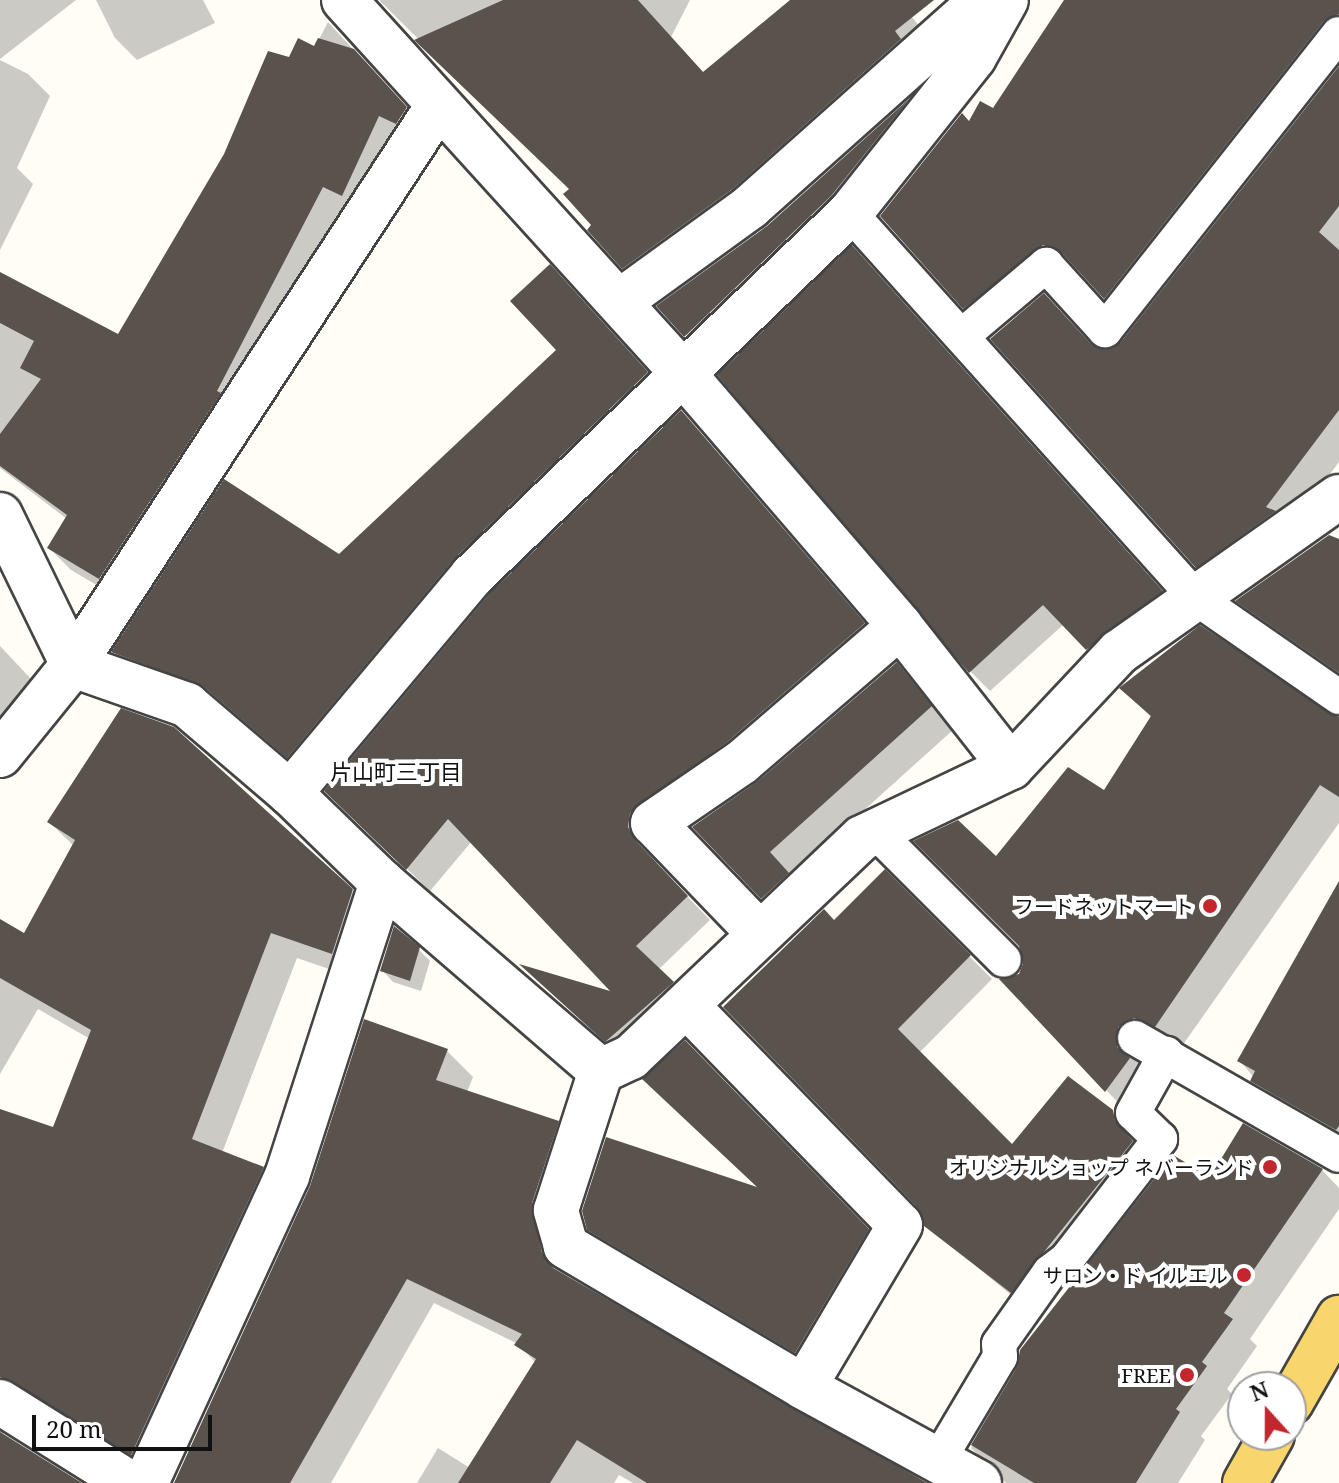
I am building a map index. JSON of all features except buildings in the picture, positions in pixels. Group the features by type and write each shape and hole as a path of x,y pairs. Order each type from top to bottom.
{"main road":[{"path":"1307,1374 1339,1318"},
{"path":"1245,1483 1263,1451"}],"street":[{"path":"344,0 681,371 900,626 1011,767"},
{"path":"619,302 750,207 971,10 990,0"},
{"path":"290,793 472,576 681,371 850,213 974,57 1006,0"},
{"path":"0,755 73,665 438,106"},
{"path":"979,1483 932,1472 804,1387 566,1246 556,1210 601,1071 631,1057 760,934 875,831 1011,767 1119,652 1339,497"},
{"path":"0,515 73,665 187,705 290,793 382,882 601,1071"},
{"path":"760,934 653,823 742,762 900,626"},
{"path":"146,1483 287,1176 382,882"},
{"path":"687,1006 900,1225 804,1387"},
{"path":"0,1402 129,1483"}],"lane":[{"path":"963,335 1046,265 1105,330 1339,34"},
{"path":"850,213 963,335 1196,598 1339,697"},
{"path":"875,831 1004,960"},
{"path":"1135,1038 1339,1155"},
{"path":"932,1472 1000,1357 999,1344 1160,1139 1133,1113 1166,1054"}],"place":[{"name":"フードネットマート","path":"1210,906"},
{"name":"オリジナルショップ ネバーランド","path":"1270,1167"},
{"name":"サロン・ド イルエル","path":"1244,1275"},
{"name":"FREE","path":"1187,1375"}],"district":[{"name":"片山町三丁目","path":"396,772"}]}
